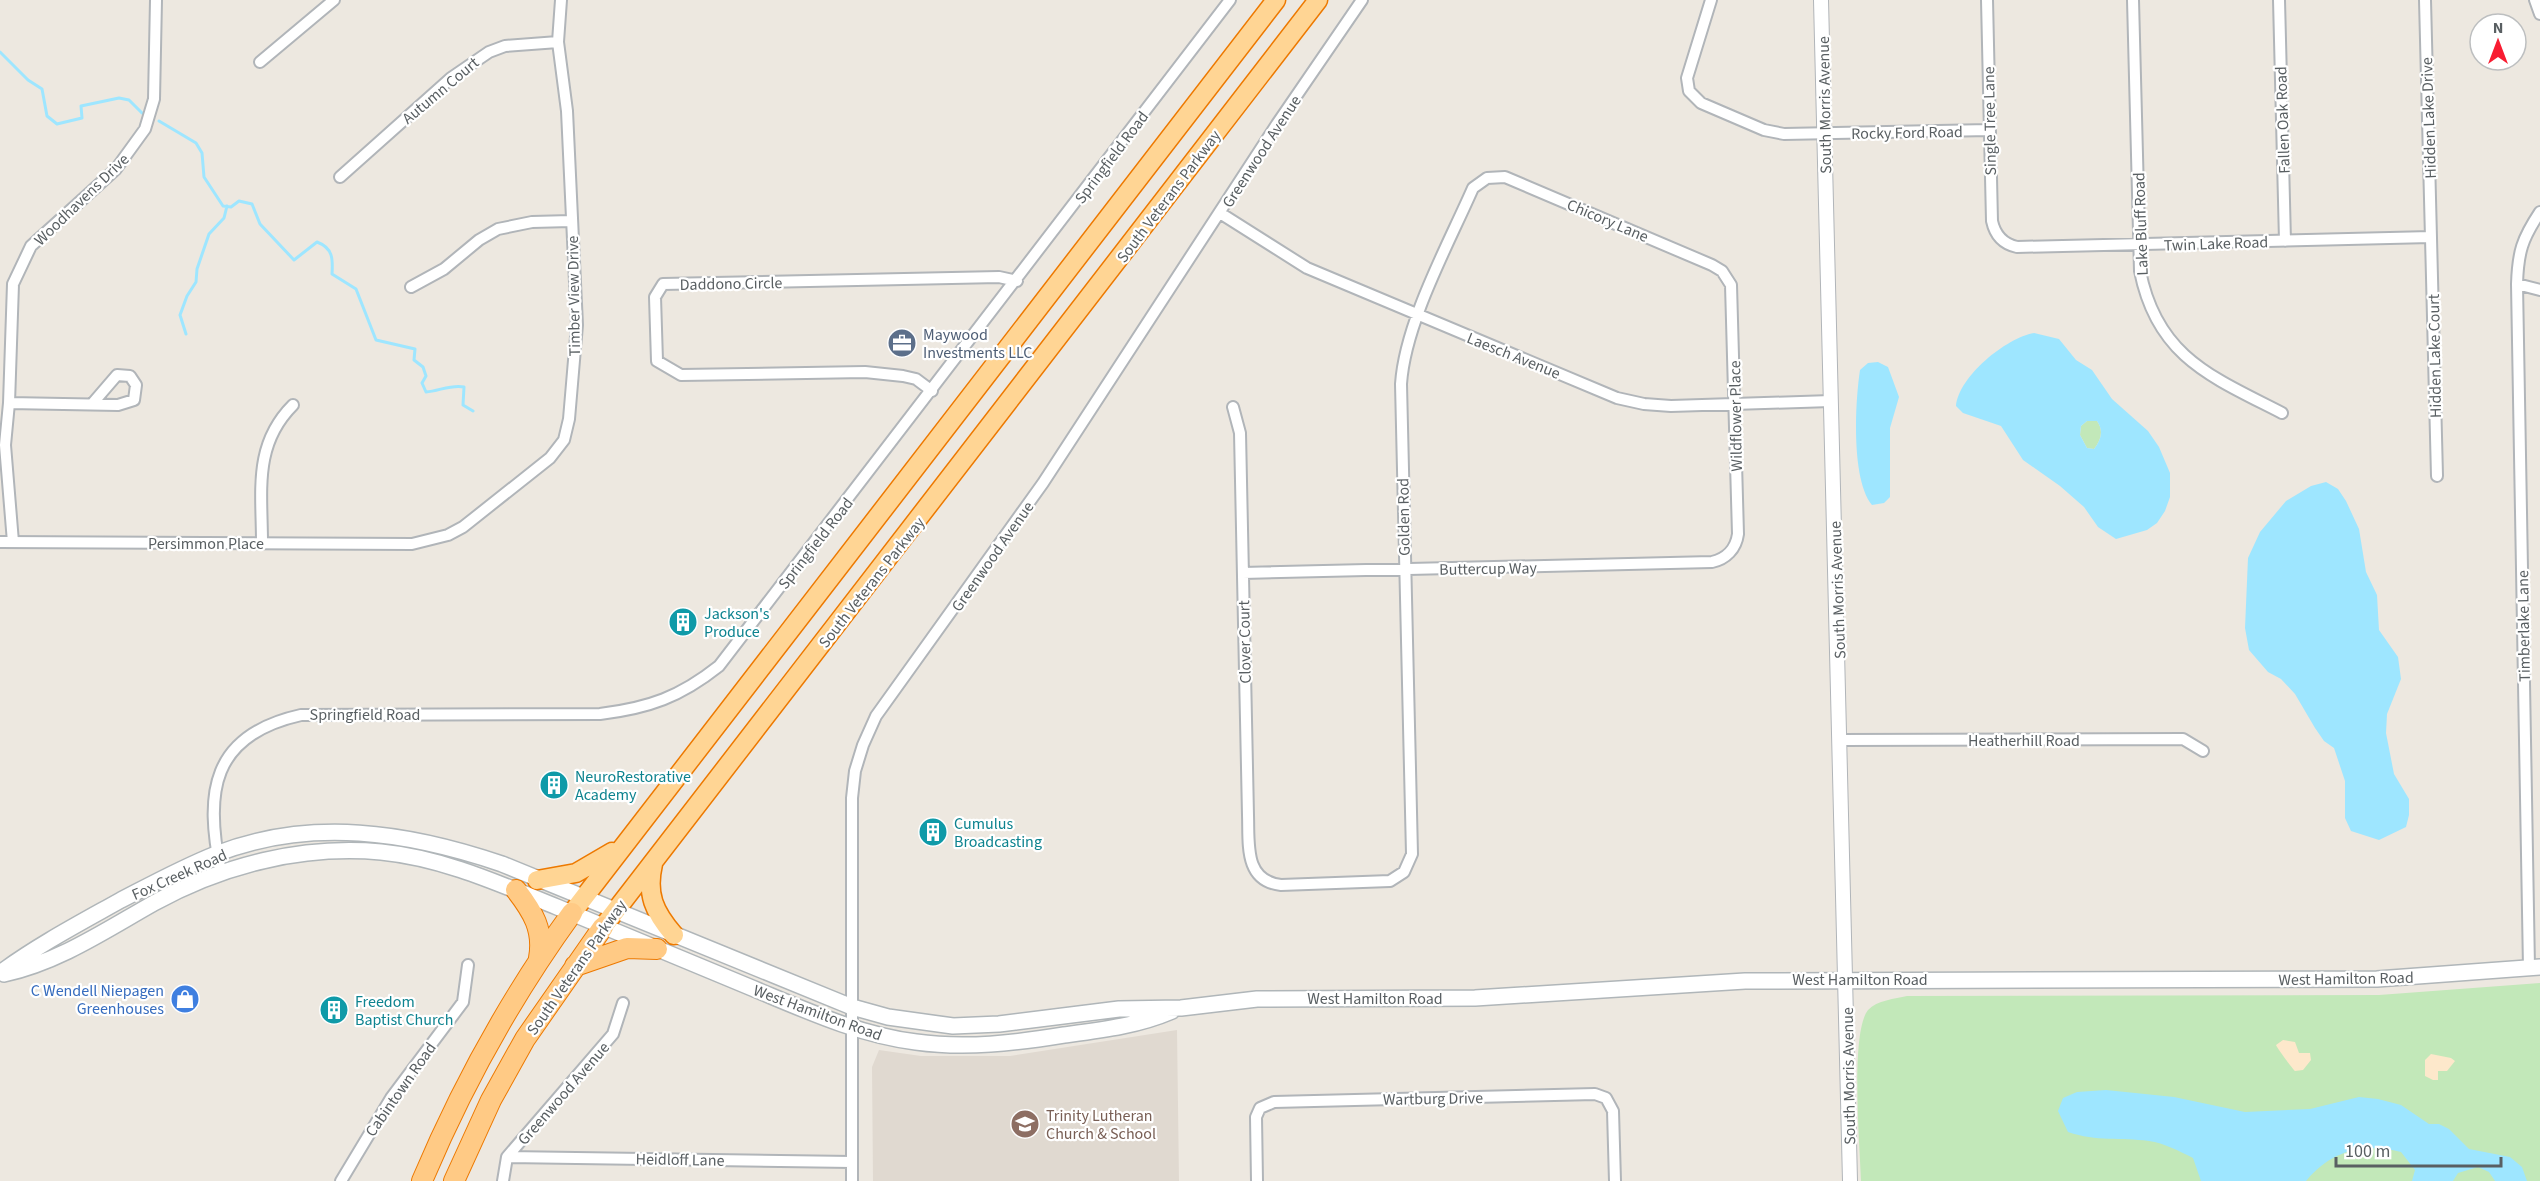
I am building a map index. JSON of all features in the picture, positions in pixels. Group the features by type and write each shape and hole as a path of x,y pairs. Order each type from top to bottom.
{"highway":[{"name":"South Veterans Parkway","path":"422,1181 466,1084 501,1019 538,961 628,840 1276,0"},
{"name":"South Veterans Parkway","path":"454,1181 491,1100 525,1039 573,967 654,858 825,641 1318,0"},
{"path":"537,879 576,873 595,864 628,840"},
{"path":"654,858 650,896 661,920 674,935"},
{"path":"516,890 530,909 540,932 538,961"},
{"path":"573,967 627,948 657,949"}],"main road":[{"name":"Fox Creek Road","path":"0,974 30,951 162,878 217,854 255,843 313,834 383,834 448,846 537,879 578,906"},
{"name":"Fox Creek Road","path":"0,974 34,967 158,901 221,872 292,855 382,852 461,869 516,890 578,906"},
{"name":"West Hamilton Road","path":"578,906 609,919 674,935 852,1007 888,1017 953,1026 999,1024 1119,1009 1181,1008 1257,999 1484,998 1683,984 1846,979 2377,979 2535,967"},
{"name":"West Hamilton Road","path":"609,919 657,949 852,1027 914,1042 979,1045 1141,1024 1181,1008"}],"street":[{"name":"Woodhavens Drive","path":"13,542 5,445 9,403 10,305 16,273 32,246 116,169 145,129 154,99 156,0"},
{"path":"260,62 334,0"},
{"name":"Timber View Drive","path":"412,544 448,535 463,527 527,479 550,458 564,440 573,398 577,325 567,111 558,42 561,0"},
{"name":"Springfield Road","path":"221,872 212,820 217,782 224,766 246,738 287,718 330,713 600,714 634,710 665,700 693,686 719,666 1230,0"},
{"name":"Greenwood Avenue","path":"852,1181 852,798 855,771 869,729 1063,453 1276,124 1362,0"},
{"name":"Rocky Ford Road","path":"1712,0 1687,78 1693,97 1701,103 1772,132 1989,130"},
{"name":"South Morris Avenue","path":"1821,0 1841,740 1850,1181"},
{"name":"Single Tree Lane","path":"1987,0 1992,221 2002,240"},
{"name":"Lake Bluff Road","path":"2133,0 2140,271 2147,299 2159,326 2173,346 2200,370 2282,413"},
{"name":"Fallen Oak Road","path":"2279,0 2285,241"},
{"name":"Hidden Lake Drive","path":"2425,0 2431,237"},
{"path":"2535,0 2540,14"},
{"name":"Autumn Court","path":"340,177 451,78 489,52 505,46 558,42"},
{"name":"Chicory Lane","path":"1485,179 1505,177 1712,265 1727,278"},
{"name":"Golden Rod","path":"1258,875 1266,882 1281,885 1385,882 1404,872 1412,854 1401,384 1407,346 1418,315 1473,188 1485,179"},
{"name":"Timberlake Lane","path":"2535,967 2517,284 2519,251 2540,212"},
{"name":"Laesch Avenue","path":"1220,213 1307,268 1617,398 1658,406 1831,401"},
{"path":"411,287 444,269 479,240 498,229 520,223 571,221"},
{"name":"Twin Lake Road","path":"2002,240 2017,247 2431,237"},
{"name":"Hidden Lake Court","path":"2431,237 2436,476"},
{"name":"Daddono Circle","path":"932,391 916,379 865,372 681,375 657,361 655,297 663,284 999,277 1017,280"},
{"name":"Wildflower Place","path":"1727,278 1732,291 1738,534 1730,552"},
{"path":"2517,284 2540,290"},
{"path":"9,403 92,404"},
{"path":"262,543 264,453 271,432 293,405"},
{"name":"Clover Court","path":"1233,407 1240,433 1250,849 1251,865 1258,875"},
{"name":"Persimmon Place","path":"0,542 412,544"},
{"name":"Buttercup Way","path":"1243,573 1712,562 1730,552"},
{"name":"Heatherhill Road","path":"1841,740 2183,739 2203,751"},
{"name":"Cabintown Road","path":"341,1181 391,1098 463,1002 468,965"},
{"name":"Greenwood Avenue","path":"503,1181 507,1157 613,1034 623,1003"},
{"name":"Wartburg Drive","path":"1257,1181 1256,1117 1260,1108 1274,1102 1595,1095 1606,1098 1613,1111 1615,1181"},
{"name":"Heidloff Lane","path":"507,1157 852,1162"}],"shaded area":[{"name":"Trinity Lutheran Church & School","path":"1177,1030 1179,1181 873,1181 872,1067 879,1050 921,1056 1010,1056"}],"green space":[{"path":"2087,421 2097,421 2101,432 2094,449 2087,448 2080,435 2081,426"},
{"path":"2540,983 2540,1181 1861,1181 1857,1091 1859,1042 1862,1023 1868,1010 1886,1000 1907,996 2379,995"}],"sand":[{"path":"2283,1040 2295,1042 2299,1053 2310,1053 2311,1060 2303,1070 2295,1071 2279,1050 2276,1045"},
{"path":"2431,1054 2455,1061 2447,1071 2438,1071 2438,1080 2425,1076 2425,1060"}],"water":[{"path":"2034,333 2059,339 2076,360 2092,370 2112,399 2148,431 2159,447 2170,473 2170,497 2157,523 2147,530 2116,539 2098,527 2084,507 2060,486 2023,460 2001,426 1963,413 1956,406 1959,394 1975,371 1998,350 2023,336","holes":["2087,421 2097,421 2101,432 2100,439 2094,449 2087,448 2080,435 2081,426"]},
{"path":"1878,362 1888,367 1899,397 1890,428 1890,497 1884,503 1872,505 1865,493 1861,478 1856,420 1860,370 1868,363"},
{"path":"2326,482 2338,489 2359,529 2366,572 2377,595 2379,630 2398,657 2401,679 2387,714 2386,733 2394,774 2409,799 2409,815 2406,827 2379,840 2351,831 2345,818 2345,781 2334,748 2324,741 2295,694 2281,679 2268,672 2249,650 2245,628 2248,558 2260,532 2286,501 2311,486"},
{"path":"2106,1090 2174,1097 2245,1112 2310,1109 2359,1097 2378,1099 2401,1105 2429,1124 2439,1124 2449,1129 2469,1149 2510,1157 2522,1167 2527,1181 2495,1181 2489,1172 2478,1167 2458,1173 2453,1181 2412,1181 2415,1170 2401,1152 2374,1148 2337,1156 2316,1170 2306,1181 2201,1181 2193,1158 2166,1145 2149,1141 2089,1137 2068,1132 2058,1111 2063,1098 2077,1092"}],"waterway":[{"path":"0,52 28,80 42,89 47,116 57,124 82,118 81,106 119,98 129,100 142,113"},
{"path":"159,121 196,143 202,153 204,177 223,206 231,207 239,201 252,204 260,224 294,260 317,242 326,247 332,259 332,274 356,289 376,340 415,349 414,360 423,367 426,376 422,383 426,392 455,386 464,387 463,405 473,411"},
{"path":"186,334 180,315 187,296 196,282 197,269 209,234 224,218 227,206"}],"place":[{"name":"Maywood Investments LLC","path":"902,343"},
{"name":"Jackson's Produce","path":"683,622"},
{"name":"NeuroRestorative Academy","path":"554,785"},
{"name":"Cumulus Broadcasting","path":"933,832"},
{"name":"C Wendell Niepagen Greenhouses","path":"185,999"},
{"name":"Freedom Baptist Church","path":"334,1010"},
{"name":"Trinity Lutheran Church & School","path":"1025,1124"}]}
